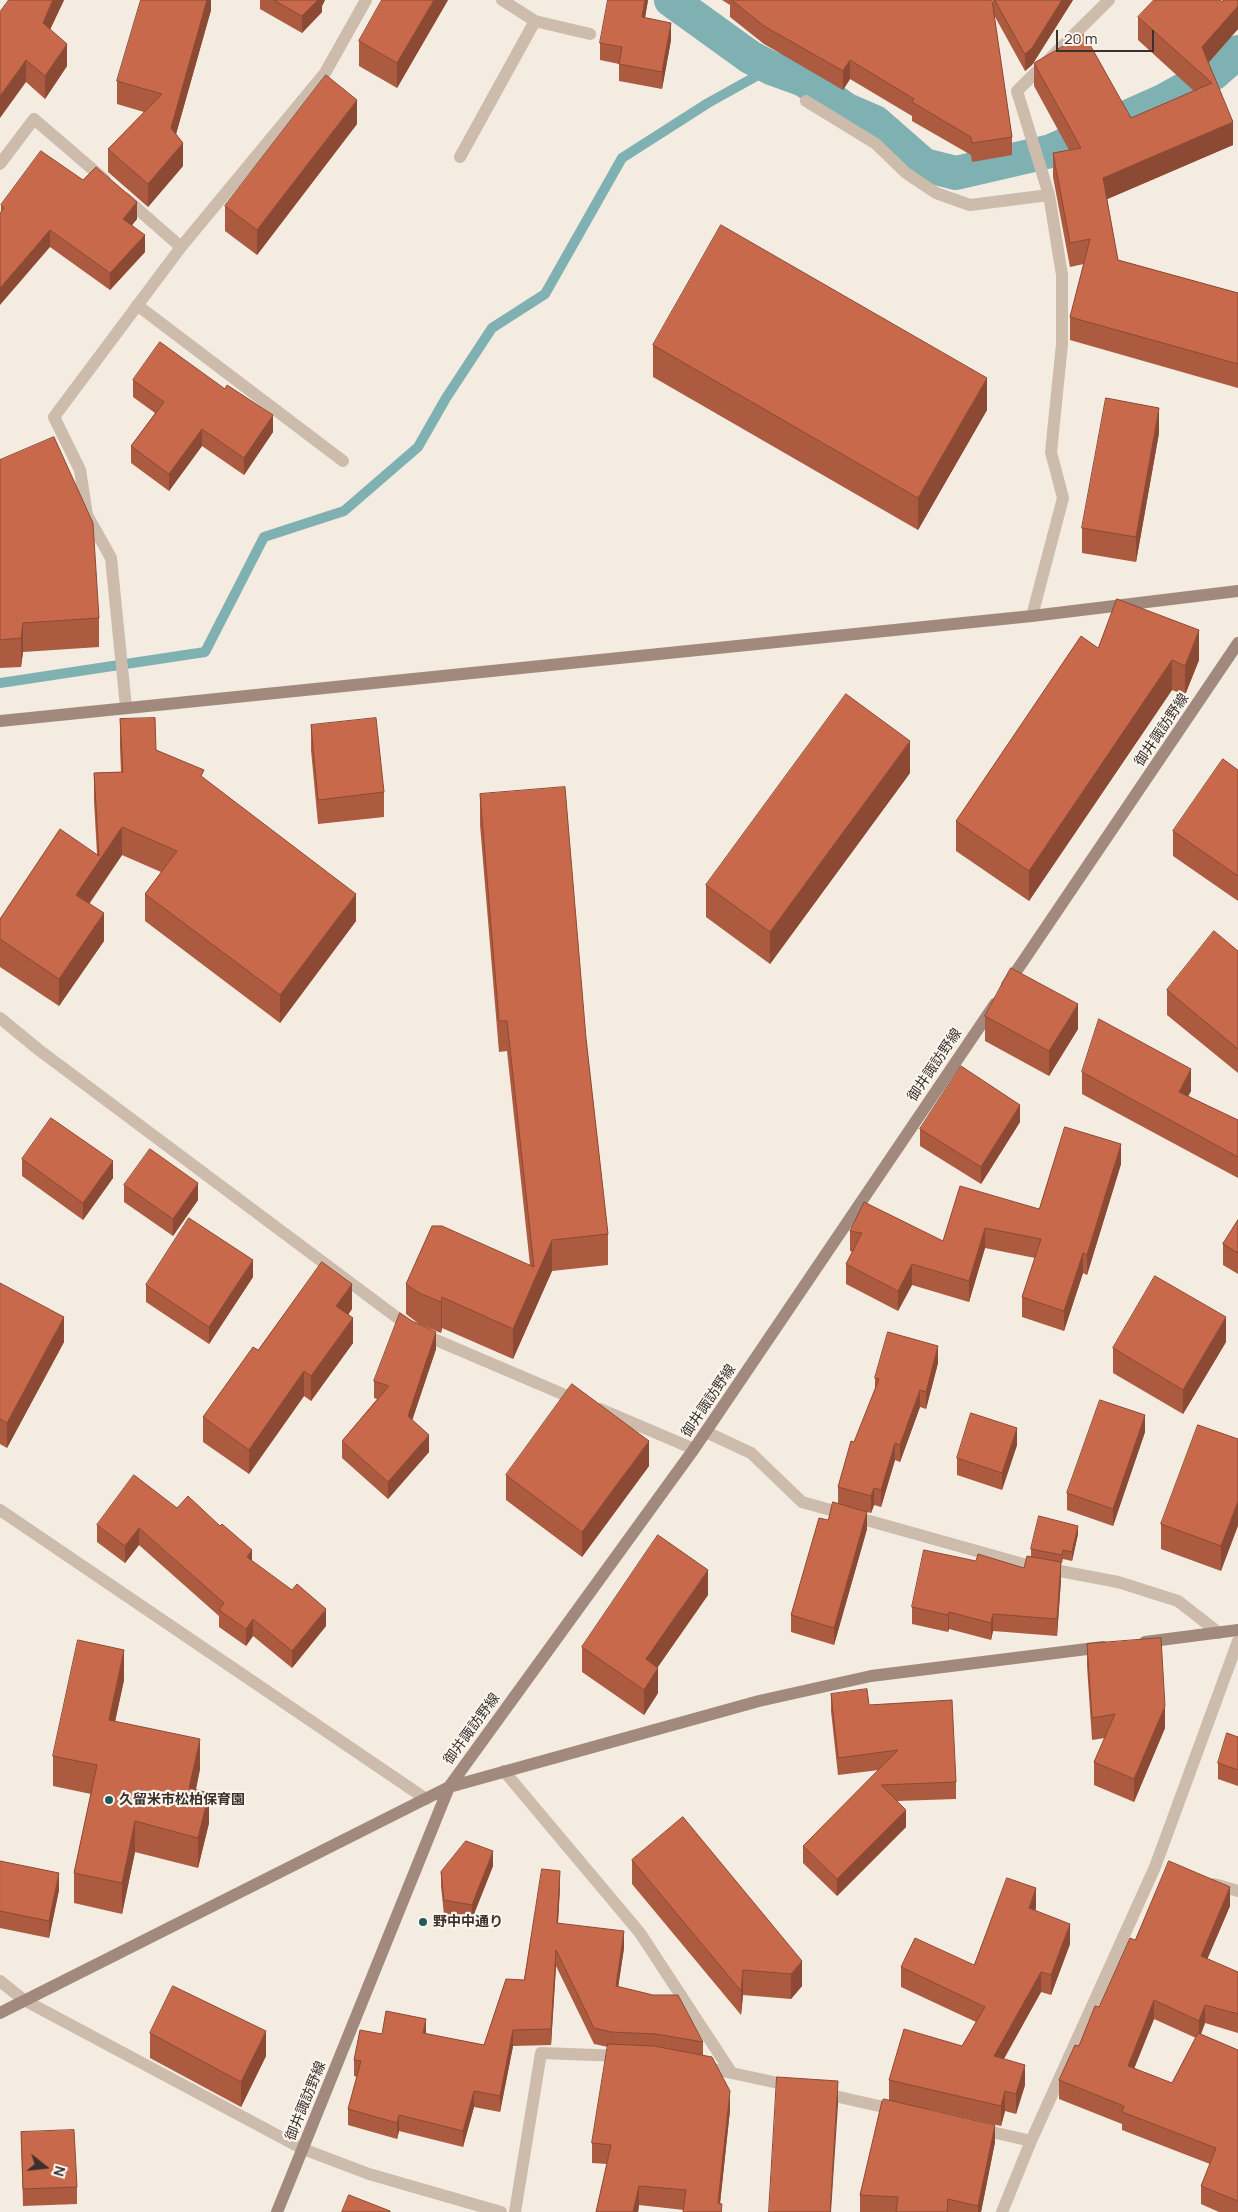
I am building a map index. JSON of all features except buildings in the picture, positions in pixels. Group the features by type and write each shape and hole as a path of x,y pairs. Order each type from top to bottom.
{"street":[{"path":"126,707 111,558 87,515 80,470 54,417 181,246 325,72 366,0"},
{"path":"502,0 535,21 590,34"},
{"path":"1032,616 1063,498 1051,452 1062,344 1062,275 1049,195 1017,91 1109,0"},
{"path":"460,157 535,21"},
{"path":"806,102 876,144 906,173 936,193 970,205 1049,195"},
{"path":"0,164 34,119 181,246"},
{"path":"137,305 343,461"},
{"path":"0,720 1032,616 1238,591"},
{"name":"御井諏訪野線","path":"277,2212 448,1787 694,1450 1238,644"},
{"path":"0,1018 39,1050 415,1331 694,1450"},
{"path":"706,1432 751,1453 802,1502 1023,1564 1118,1582 1178,1601 1219,1633"},
{"path":"0,1510 426,1798"},
{"path":"1132,1644 1238,1630"},
{"path":"1002,2212 1031,2140 1159,1868 1238,1641"},
{"path":"0,2012 448,1787 759,1701 871,1676 1112,1646"},
{"path":"504,1771 640,1933 731,2072"},
{"path":"1201,1880 1238,1892"},
{"path":"0,1981 24,2000 303,2149 370,2174 501,2212"},
{"path":"515,2212 541,2053 636,2057"},
{"path":"693,2065 905,2112"},
{"path":"963,2125 1031,2140"}],"waterway":[{"path":"671,0 750,57 771,68 804,80 845,109 875,122 924,165 956,173 1051,151 1165,100 1214,73 1238,52"},
{"path":"0,683 205,652 264,537 344,511 418,447 446,398 492,328 545,294 622,158 708,103 771,68"}],"place":[{"name":"久留米市松柏保育園","path":"109,1800"},
{"name":"野中中通り","path":"423,1922"}]}
